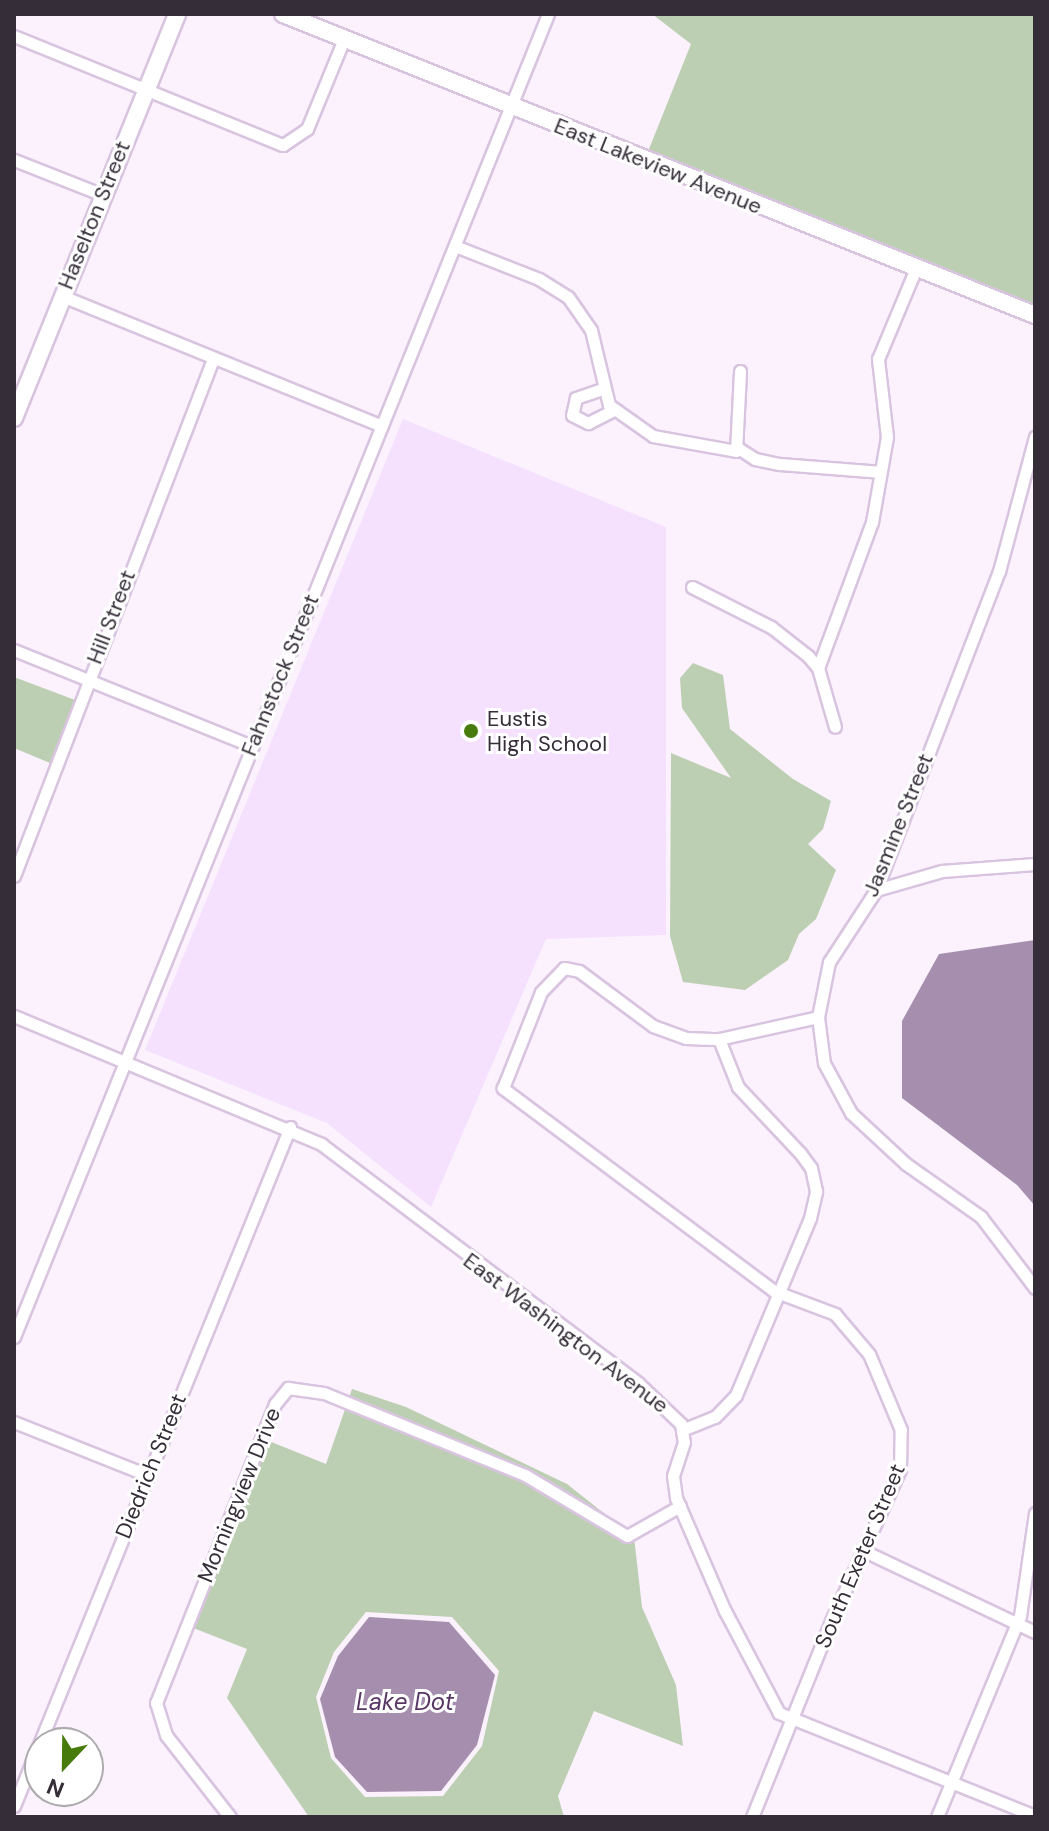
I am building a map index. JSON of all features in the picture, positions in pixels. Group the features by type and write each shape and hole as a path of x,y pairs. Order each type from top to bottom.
{"street":[{"name":"Haselton Street","path":"15,411 177,14"},
{"name":"East Lakeview Avenue","path":"283,14 1035,315"},
{"name":"Fahnstock Street","path":"14,1337 548,14"},
{"path":"14,36 277,144 292,144 317,109 344,39"},
{"path":"14,160 103,195"},
{"path":"455,246 539,279 568,297 591,330 602,389 613,410 653,436 732,452 738,448"},
{"path":"818,668 860,562 887,437 878,359 916,268"},
{"path":"62,296 382,426"},
{"name":"Hill Street","path":"14,876 213,359"},
{"path":"738,448 740,371"},
{"path":"602,389 576,398 572,415 588,423 613,410"},
{"name":"Jasmine Street","path":"1035,437 999,571 876,890 829,962 818,1017 824,1063 851,1113 906,1164 981,1217 1035,1288"},
{"path":"738,448 755,459 779,464 880,472"},
{"path":"692,587 771,627 818,668 835,727"},
{"path":"14,650 252,746"},
{"path":"876,890 942,871 1035,864"},
{"name":"South Exeter Street","path":"719,1039 686,1038 653,1026 579,971 564,968 541,992 503,1088 778,1292 824,1308 850,1327 869,1354 901,1430 900,1469 862,1550 752,1817"},
{"name":"East Washington Avenue","path":"14,1016 290,1127 321,1144 638,1383 675,1415 682,1430 684,1442 673,1476 680,1506 756,1672 779,1713 1035,1816"},
{"path":"682,1430 715,1417 736,1395 810,1218 815,1177 800,1153 738,1087 719,1039 818,1017"},
{"name":"Diedrich Street","path":"14,1806 290,1127"},
{"name":"Morningview Drive","path":"230,1817 166,1735 156,1703 275,1404 288,1388 324,1393 525,1475 627,1536 680,1506"},
{"path":"14,1422 147,1475"},
{"path":"937,1817 1017,1624 1035,1513"},
{"path":"862,1550 1035,1632"}],"shaded area":[{"name":"Eustis High School","path":"403,419 666,527 666,935 546,939 431,1207 327,1123 145,1050"}],"green space":[{"path":"652,14 1035,14 1035,308 677,166 649,149 691,44"},
{"path":"693,663 723,675 730,729 793,779 831,801 823,829 808,844 836,870 816,919 799,934 788,960 745,990 683,982 670,936 671,753 731,778 682,708 680,678"},
{"path":"14,677 75,700 50,763 14,748"},
{"path":"352,1389 406,1407 567,1484 634,1537 642,1607 676,1685 683,1746 594,1711 558,1796 564,1817 309,1817 227,1698 247,1649 183,1624 259,1437 326,1464","holes":["366,1612 452,1617 499,1671 482,1746 443,1796 365,1797 331,1758 316,1697 334,1652"]}],"water":[{"path":"1035,940 1035,1206 1017,1185 902,1098 902,1021 939,954"},
{"name":"Lake Dot","path":"369,1617 449,1622 495,1675 477,1745 441,1791 367,1792 335,1757 320,1699 338,1656"}],"place":[{"name":"Eustis High School","path":"471,731"}]}
